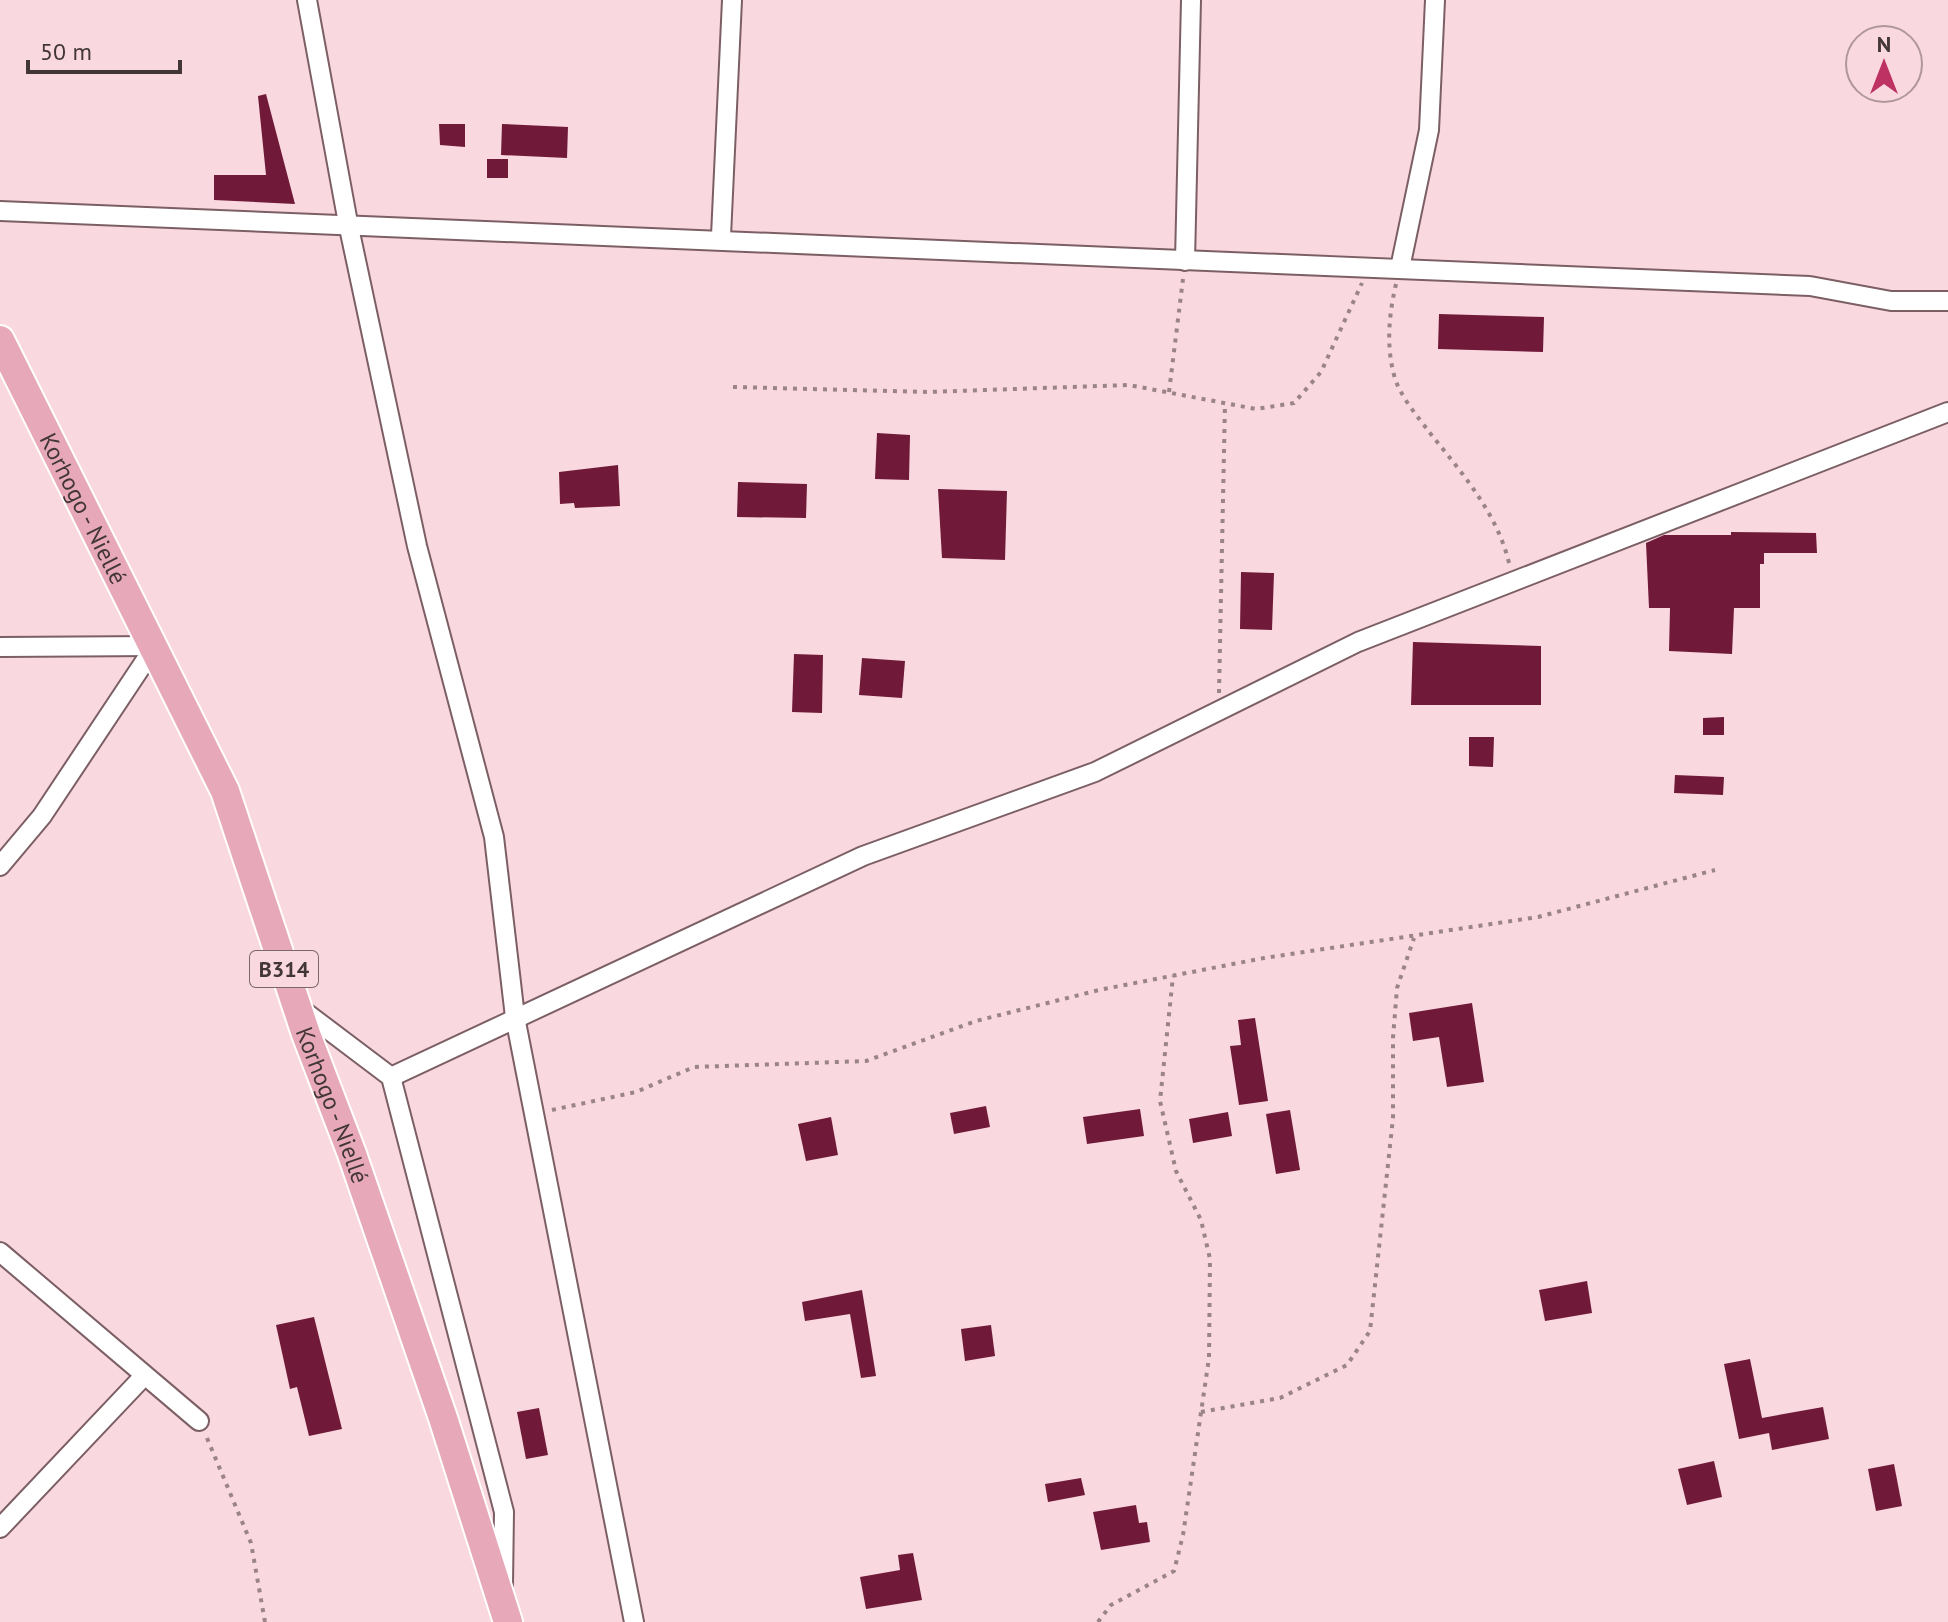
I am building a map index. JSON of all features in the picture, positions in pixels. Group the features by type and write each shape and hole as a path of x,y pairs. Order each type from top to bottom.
{"main road":[{"name":"Korhogo - Niellé","path":"0,340 225,791 506,1610"}],"street":[{"path":"307,0 348,223 417,546 494,837 515,1017 634,1622"},
{"path":"721,236 732,0"},
{"path":"1185,261 1191,0"},
{"path":"1400,268 1429,130 1435,0"},
{"path":"0,211 721,236 1185,261 1371,266 1810,286 1891,301 1948,301"},
{"path":"391,1077 863,856 1095,772 1358,642 1948,412"},
{"path":"0,647 155,646"},
{"path":"0,866 42,816 155,646"},
{"path":"296,1005 391,1077 504,1512 506,1610"},
{"path":"0,1252 143,1377 199,1421"},
{"path":"0,1528 143,1377"}],"path":[{"path":"1169,392 1185,261"},
{"path":"733,387 928,392 1129,385 1256,409 1294,403 1321,372 1346,312 1371,266"},
{"path":"1400,268 1388,318 1394,377 1417,415 1466,479 1501,532 1513,581"},
{"path":"1218,711 1225,403"},
{"path":"534,1114 636,1092 694,1067 866,1061 976,1021 1099,990 1264,958 1415,938 1538,917 1715,870"},
{"path":"1201,1412 1280,1398 1347,1365 1370,1331 1393,1118 1393,1038 1397,988 1415,938"},
{"path":"1098,1622 1111,1605 1174,1571 1183,1535 1209,1358 1210,1259 1201,1220 1176,1171 1160,1101 1173,976"},
{"path":"199,1421 251,1543 265,1622"}],"building":[{"path":"266,94 295,204 214,200 214,175 266,175 258,96"},
{"path":"439,124 465,124 465,147 440,145"},
{"path":"502,124 568,127 567,158 501,155"},
{"path":"487,159 508,159 508,178 487,178"},
{"path":"1439,314 1544,317 1543,352 1438,349"},
{"path":"877,433 910,435 909,480 875,479"},
{"path":"618,465 620,506 575,508 574,503 560,504 559,472"},
{"path":"738,482 807,484 806,518 737,517"},
{"path":"938,489 1007,491 1005,560 942,558"},
{"path":"1731,532 1816,533 1817,553 1764,553 1764,564 1760,564 1760,608 1734,608 1732,654 1669,651 1670,608 1649,608 1646,543 1664,535 1731,535"},
{"path":"1241,572 1274,573 1272,630 1240,629"},
{"path":"1413,642 1541,646 1541,705 1411,705"},
{"path":"794,654 823,655 822,713 792,712"},
{"path":"862,658 905,661 902,698 859,695"},
{"path":"1724,717 1724,735 1703,735 1703,718"},
{"path":"1469,737 1494,737 1493,767 1469,766"},
{"path":"1675,775 1724,777 1723,795 1674,793"},
{"path":"1472,1003 1484,1082 1447,1087 1439,1037 1413,1041 1409,1013"},
{"path":"1255,1018 1268,1101 1239,1105 1230,1046 1241,1045 1238,1020"},
{"path":"986,1106 990,1127 954,1134 950,1113"},
{"path":"1140,1109 1144,1136 1087,1144 1083,1117"},
{"path":"1290,1110 1300,1170 1276,1174 1266,1114"},
{"path":"1228,1112 1232,1136 1193,1143 1189,1119"},
{"path":"831,1117 838,1155 806,1161 798,1124"},
{"path":"1587,1281 1592,1313 1545,1321 1539,1290"},
{"path":"862,1290 876,1376 861,1378 850,1314 805,1321 802,1302"},
{"path":"314,1317 342,1429 309,1436 297,1387 290,1389 276,1325"},
{"path":"991,1325 995,1356 965,1361 961,1329"},
{"path":"1750,1359 1762,1418 1823,1407 1829,1439 1772,1450 1769,1433 1739,1439 1724,1364"},
{"path":"539,1408 548,1455 526,1459 517,1412"},
{"path":"1714,1461 1722,1497 1687,1505 1678,1469"},
{"path":"1894,1464 1902,1506 1876,1511 1868,1469"},
{"path":"1081,1478 1085,1495 1048,1502 1045,1484"},
{"path":"1136,1505 1139,1523 1147,1522 1150,1542 1101,1550 1093,1512"},
{"path":"913,1553 922,1600 866,1609 860,1577 900,1570 898,1555"}]}
